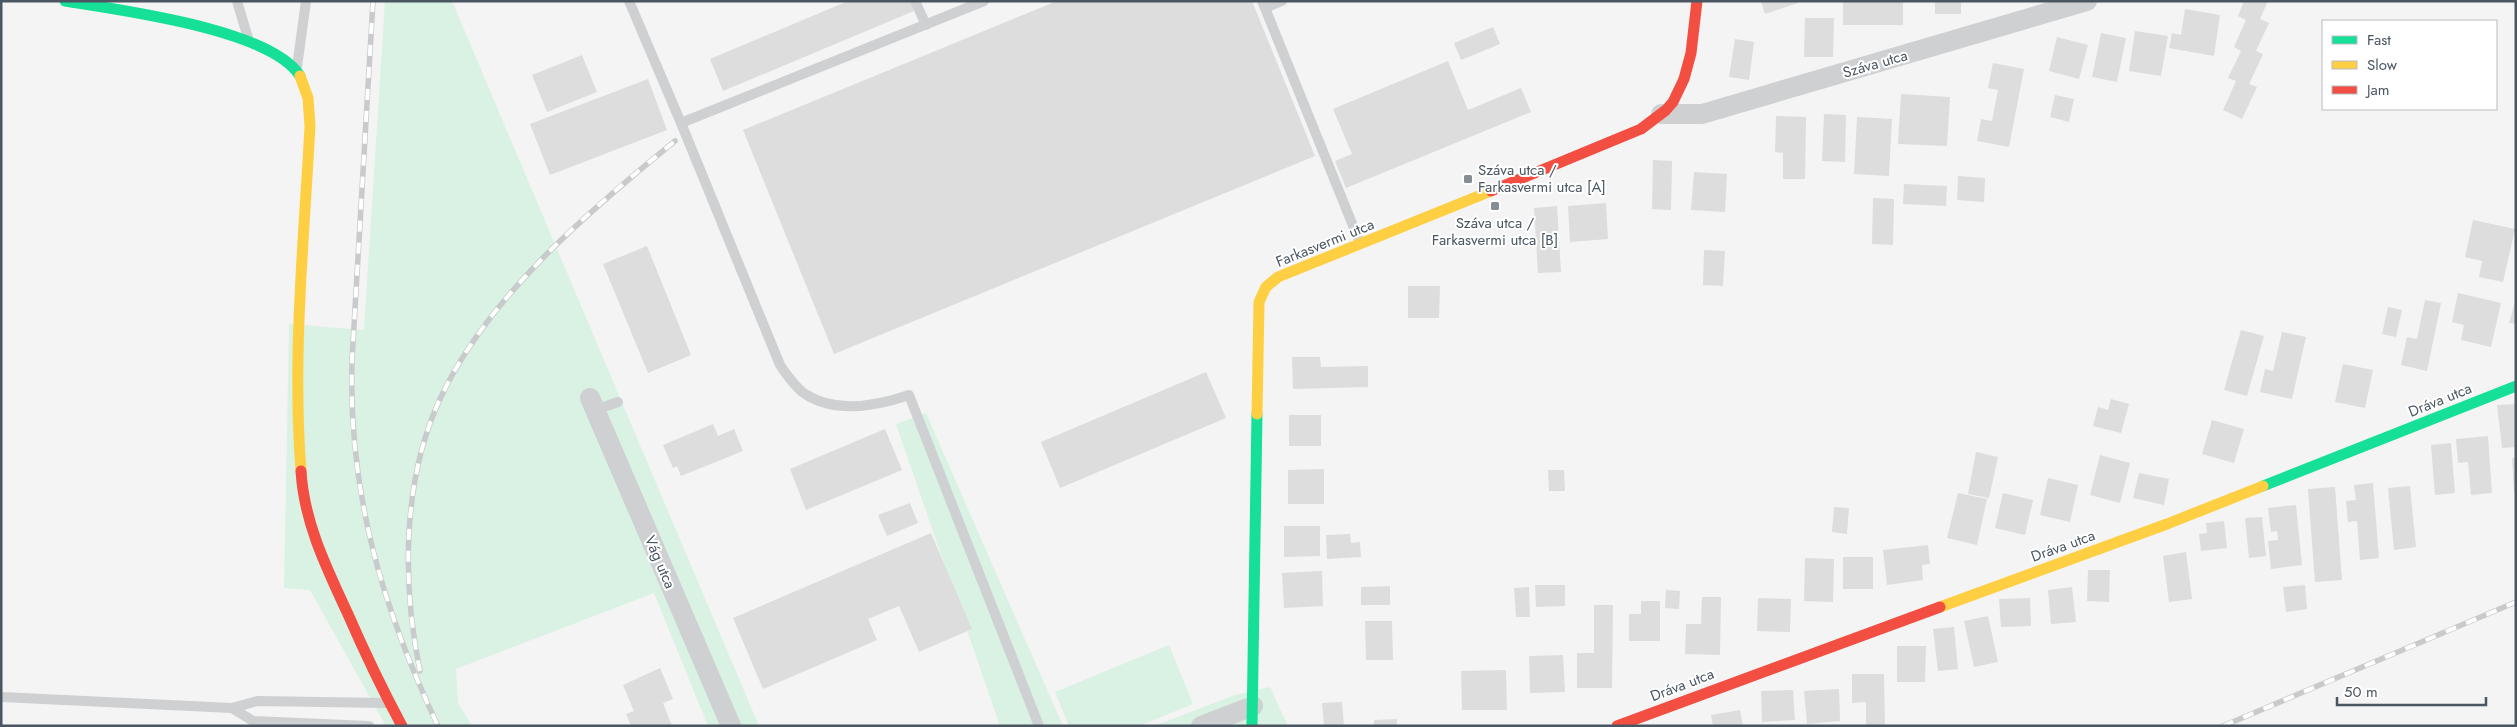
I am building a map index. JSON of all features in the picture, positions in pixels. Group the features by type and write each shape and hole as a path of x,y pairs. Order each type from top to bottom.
{"street":[{"path":"65,1 198,24 249,42 281,58 297,71 308,92 310,126 298,363 298,436 301,476 308,516 318,552 389,703 402,726"},
{"name":"Farkasvermi utca","path":"1252,716 1259,302 1267,286 1278,277 1641,129 1661,114 1676,97 1686,73 1697,1"},
{"name":"Száva utca","path":"1661,114 1702,114 2087,1"},
{"name":"Dráva utca","path":"1616,726 2166,524 2516,386"},
{"name":"Vág utca","path":"592,404 731,726"},
{"path":"1201,726 1252,716"}],"lane":[{"path":"237,1 249,42"},
{"path":"297,71 306,1"},
{"path":"629,1 780,365 792,382 804,393 818,401 835,404 874,406 909,395 1039,726"},
{"path":"915,1 926,25"},
{"path":"681,123 984,1"},
{"path":"1282,1 1263,5 1360,245"},
{"path":"592,404 618,402"},
{"path":"1,697 232,708 257,701 389,703"},
{"path":"232,708 253,721 369,726"}],"green space":[{"path":"385,1 452,1 759,726 708,726 654,593 456,669 458,703 472,726 386,726 310,590 284,588 289,324 364,330"},
{"path":"926,413 1063,726 1000,726 896,424"},
{"path":"1169,645 1193,704 1139,726 1069,726 1055,692"},
{"path":"1270,687 1288,726 1154,726 1235,695"}],"building":[{"path":"848,1 910,1 914,11 723,91 710,59"},
{"path":"1057,1 1252,1 1315,156 834,354 743,130"},
{"path":"1761,1 1797,1 1798,3 1765,14"},
{"path":"1843,1 1903,1 1903,25 1843,25"},
{"path":"1935,1 1961,1 1961,14 1935,14"},
{"path":"2244,1 2268,1 2260,19 2269,23 2256,51 2263,54 2249,84 2257,87 2242,119 2223,110 2236,81 2228,78 2241,51 2234,47 2246,20 2238,16"},
{"path":"2185,9 2220,15 2214,56 2169,48 2172,33 2181,35"},
{"path":"1805,18 1834,18 1833,57 1804,57"},
{"path":"1493,27 1500,44 1461,60 1454,43"},
{"path":"2135,31 2168,36 2161,76 2129,71"},
{"path":"2101,33 2126,38 2117,82 2092,77"},
{"path":"2057,37 2088,45 2079,79 2049,71"},
{"path":"1735,39 1754,42 1749,80 1729,77"},
{"path":"582,55 597,92 547,112 532,75"},
{"path":"1448,61 1468,110 1521,88 1531,112 1346,188 1335,161 1352,154 1333,109"},
{"path":"1993,63 2024,69 2009,147 1977,141 1981,119 1992,121 1998,90 1988,88"},
{"path":"648,79 667,130 550,175 530,124"},
{"path":"1901,94 1950,97 1947,146 1898,144"},
{"path":"2055,95 2074,99 2069,122 2050,117"},
{"path":"1824,114 1846,115 1845,162 1822,161"},
{"path":"1776,116 1806,117 1805,179 1783,179 1783,153 1775,152"},
{"path":"1857,117 1892,119 1889,176 1854,174"},
{"path":"1653,160 1672,161 1671,210 1652,209"},
{"path":"1694,172 1727,174 1725,212 1691,210"},
{"path":"1958,176 1985,178 1984,202 1957,200"},
{"path":"1904,184 1947,186 1946,206 1903,204"},
{"path":"1873,198 1894,199 1893,245 1872,244"},
{"path":"1606,203 1608,239 1570,242 1568,206"},
{"path":"1557,206 1561,272 1538,273 1534,208"},
{"path":"2473,220 2515,229 2503,282 2479,277 2482,261 2465,257"},
{"path":"647,246 691,355 648,373 603,264"},
{"path":"1704,250 1725,251 1723,286 1703,285"},
{"path":"1408,286 1440,286 1439,318 1408,318"},
{"path":"2458,293 2501,303 2491,347 2461,340 2464,325 2452,322"},
{"path":"2516,298 2516,324 2509,323"},
{"path":"2425,300 2441,303 2427,371 2401,365 2407,337 2417,339"},
{"path":"2388,307 2402,310 2396,337 2382,334"},
{"path":"2241,330 2264,336 2247,396 2224,390"},
{"path":"2282,332 2306,337 2292,399 2260,392 2265,369 2273,371"},
{"path":"1292,357 1320,357 1321,367 1368,366 1368,387 1293,389"},
{"path":"2343,364 2373,370 2365,408 2335,402"},
{"path":"1206,372 1226,418 1060,488 1041,442"},
{"path":"2111,399 2129,404 2121,433 2093,426 2098,407 2108,410"},
{"path":"2516,404 2516,447 2502,448 2497,405"},
{"path":"1289,415 1321,415 1321,446 1289,446"},
{"path":"2212,420 2244,429 2234,463 2202,454"},
{"path":"713,424 718,436 734,429 743,451 681,476 677,466 673,468 663,445"},
{"path":"885,429 902,470 806,510 790,469"},
{"path":"2488,436 2492,493 2471,495 2468,462 2458,463 2456,439"},
{"path":"2451,443 2455,493 2435,495 2431,445"},
{"path":"1976,452 1998,457 1989,498 1968,494"},
{"path":"2100,455 2130,463 2120,503 2090,495"},
{"path":"2512,458 2516,458 2516,493 2514,493"},
{"path":"1324,469 1324,504 1288,504 1288,470"},
{"path":"1548,470 1564,470 1565,491 1549,491"},
{"path":"2139,473 2169,479 2164,505 2133,498"},
{"path":"2048,478 2078,485 2070,522 2040,515"},
{"path":"2373,483 2379,558 2360,560 2357,521 2348,522 2346,501 2356,500 2354,485"},
{"path":"2410,486 2416,547 2394,550 2388,488"},
{"path":"2335,487 2342,580 2315,582 2308,489"},
{"path":"1958,493 1987,499 1977,545 1947,538"},
{"path":"2003,493 2033,500 2025,535 1995,528"},
{"path":"910,503 918,523 887,536 878,515"},
{"path":"2296,505 2302,565 2271,569 2268,541 2278,540 2277,531 2271,532 2268,508"},
{"path":"1834,507 1849,508 1847,534 1832,532"},
{"path":"2262,517 2266,556 2249,558 2245,518"},
{"path":"2224,521 2227,548 2201,551 2199,534 2207,533 2206,523"},
{"path":"1284,526 1320,526 1320,556 1284,557"},
{"path":"931,533 972,629 919,652 899,606 868,619 877,640 763,689 733,618"},
{"path":"1350,534 1351,543 1360,542 1361,557 1327,559 1326,535"},
{"path":"1928,545 1930,564 1922,565 1923,580 1887,585 1883,550"},
{"path":"2186,552 2192,599 2169,602 2163,556"},
{"path":"1843,557 1873,557 1873,589 1843,589"},
{"path":"1805,558 1834,559 1833,602 1804,601"},
{"path":"2088,570 2110,570 2109,602 2087,601"},
{"path":"1322,571 1323,606 1284,608 1282,573"},
{"path":"1535,585 1565,585 1565,606 1536,607"},
{"path":"2305,585 2307,609 2286,612 2283,587"},
{"path":"1390,586 1390,605 1361,605 1361,587"},
{"path":"1529,587 1530,617 1516,617 1514,588"},
{"path":"2072,587 2076,622 2051,624 2048,590"},
{"path":"1666,590 1680,591 1679,609 1665,608"},
{"path":"1702,597 1721,597 1720,655 1685,654 1686,624 1701,624"},
{"path":"1758,598 1791,599 1790,632 1757,631"},
{"path":"2030,598 2031,626 2001,627 1999,599"},
{"path":"1641,601 1660,601 1660,641 1629,641 1629,614 1641,614"},
{"path":"1594,605 1613,605 1612,688 1577,688 1577,653 1594,653"},
{"path":"1988,616 1998,662 1974,667 1964,621"},
{"path":"1365,621 1392,621 1393,660 1366,660"},
{"path":"1954,627 1958,669 1938,671 1933,629"},
{"path":"1897,646 1926,646 1925,682 1897,682"},
{"path":"1563,655 1565,692 1530,693 1529,656"},
{"path":"660,668 673,699 663,703 672,726 631,726 626,714 634,711 623,685"},
{"path":"1506,670 1507,710 1462,710 1461,671"},
{"path":"1852,674 1884,674 1885,726 1866,726 1866,702 1852,703"},
{"path":"1839,689 1840,721 1807,724 1804,691"},
{"path":"1793,690 1795,720 1762,722 1761,691"},
{"path":"1342,702 1344,726 1324,726 1322,703"},
{"path":"1740,710 1743,726 1713,726 1711,715"},
{"path":"1397,719 1397,726 1374,726 1374,720"}],"railway":[{"path":"373,1 352,360 352,409 356,456 372,548 385,593 400,637 438,726"},
{"path":"420,671 410,603 409,533 412,498 418,464 427,431 440,399 460,361 484,326 512,291 575,226 675,141"},
{"path":"2223,726 2516,602"}],"traffic: fast":[{"path":"65,1 155,16 227,34 259,46 284,60 300,76"},
{"path":"2263,486 2516,386"},
{"path":"1252,726 1257,414"}],"traffic: slow":[{"path":"300,76 308,98 310,126 298,341 301,471"},
{"path":"1257,414 1259,302 1266,287 1278,277 1491,191"},
{"path":"1940,607 2167,524 2263,486"}],"traffic: jam":[{"path":"1491,191 1641,129 1666,110 1673,102 1684,79 1691,53 1697,1"},
{"path":"301,471 306,508 317,544 387,698 402,726"},
{"path":"1617,726 1940,607"}],"place":[{"name":"Száva utca / Farkasvermi utca [A]","path":"1468,179"},
{"name":"Száva utca / Farkasvermi utca [B]","path":"1495,206"}]}
